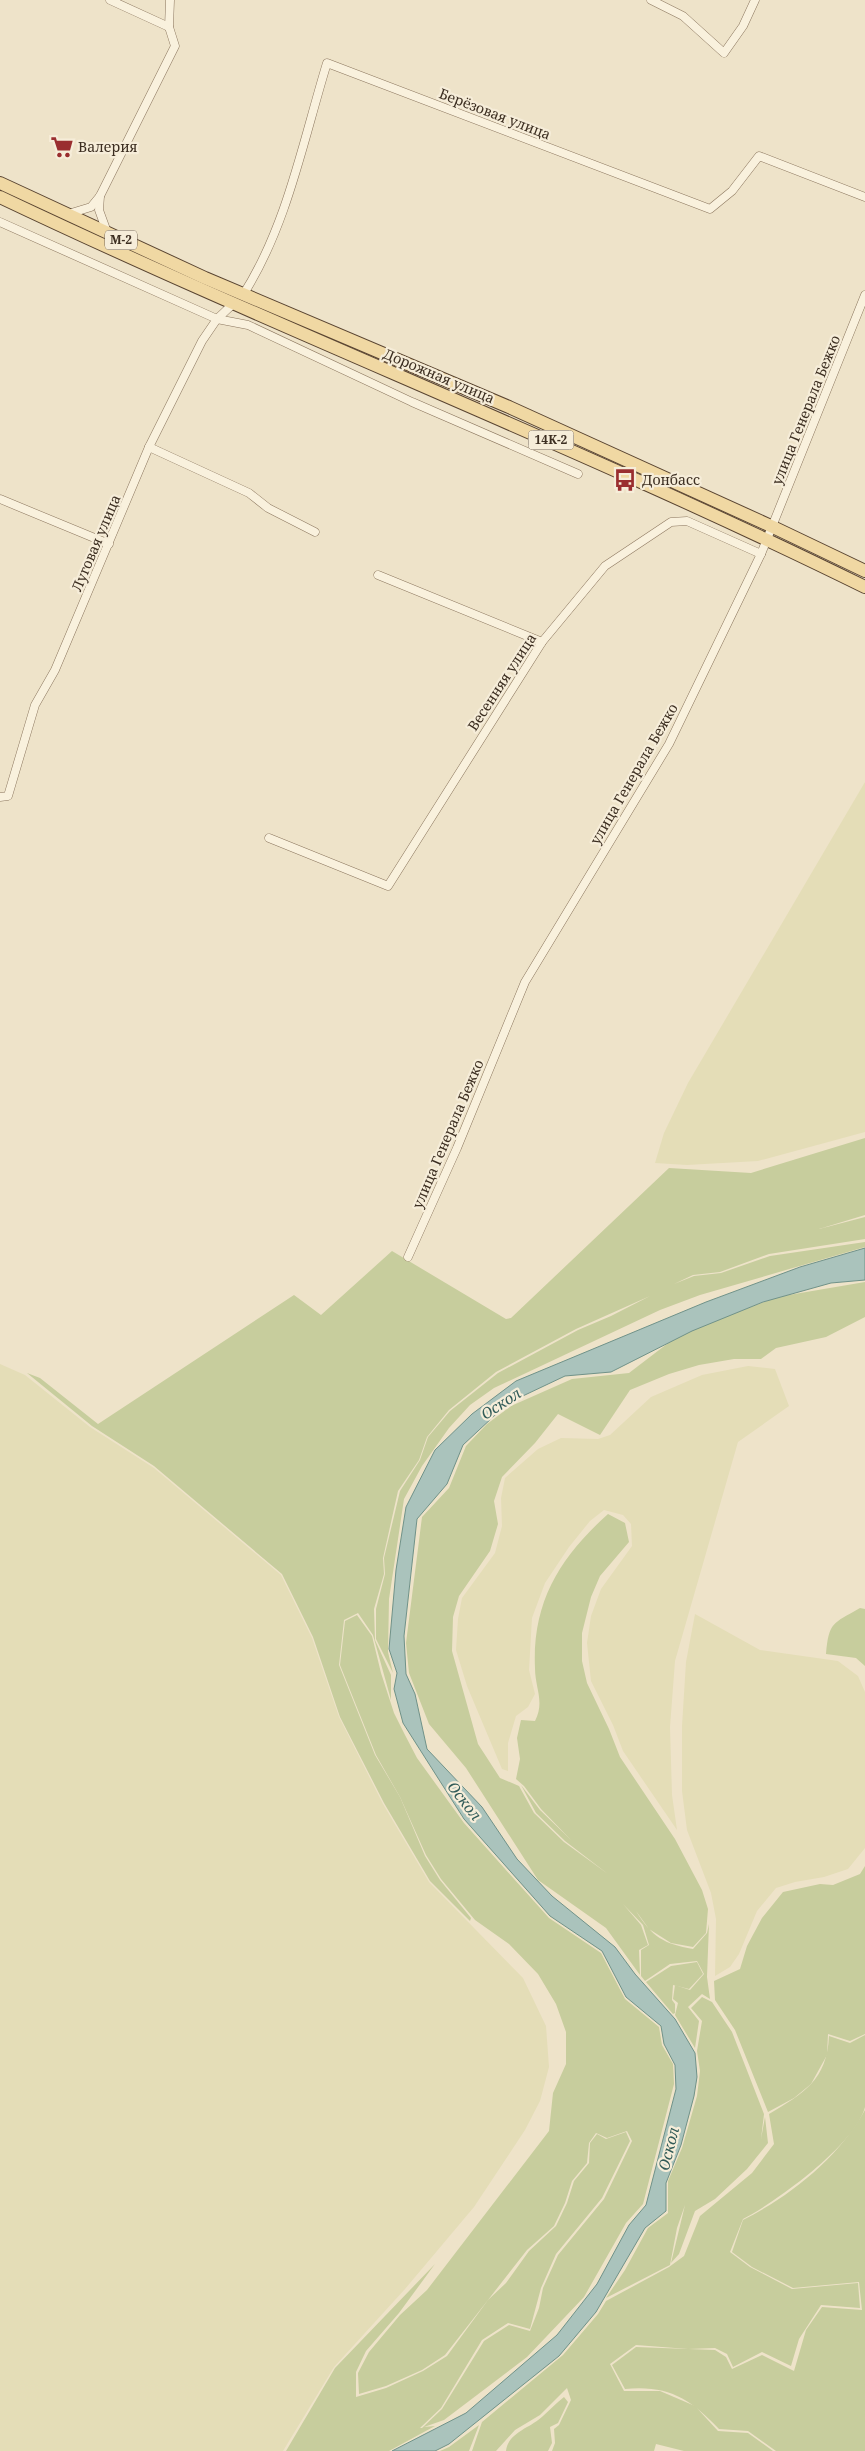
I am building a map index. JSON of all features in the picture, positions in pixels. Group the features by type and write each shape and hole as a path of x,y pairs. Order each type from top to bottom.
{"main road":[{"name":"Дорожная улица","path":"0,183 243,295 509,407 774,527 865,571"},
{"name":"Дорожная улица","path":"0,197 233,304 564,446 768,539 865,586"}],"street":[{"path":"110,0 169,27"},
{"path":"67,215 91,207 100,196 175,46 169,27 170,0"},
{"path":"651,0 683,16 724,53 743,26 755,0"},
{"name":"Берёзовая улица","path":"243,295 261,266 281,215 326,63 710,209 732,191 759,156 865,197"},
{"path":"100,196 99,210 108,234"},
{"path":"0,222 217,319 248,325 412,402 578,474"},
{"name":"улица Генерала Бежко","path":"408,1257 457,1148 525,982 669,744 774,527 865,295"},
{"name":"Луговая улица","path":"0,797 8,796 34,705 55,670 149,447 202,341 217,319 233,304"},
{"path":"149,447 249,493 268,508 315,532"},
{"path":"0,499 109,544"},
{"name":"Весенняя улица","path":"269,838 388,886 542,642 605,566 671,522 687,520 761,554"},
{"path":"378,575 542,642"}],"shaded area":[{"path":"865,782 865,1132 758,1161 687,1165 655,1163 664,1133 688,1083"},
{"path":"0,1364 25,1375 90,1427 154,1468 281,1575 312,1638 339,1717 383,1804 429,1882 523,1978 546,2026 549,2067 540,2101 525,2130 474,2207 405,2289 334,2367 283,2451 0,2451"},
{"path":"748,1366 775,1369 789,1406 738,1442 675,1661 670,1727 672,1795 677,1830 623,1751 613,1725 591,1681 587,1643 591,1616 601,1589 632,1546 631,1524 623,1515 604,1510 590,1521 569,1547 545,1583 532,1618 529,1670 535,1694 528,1707 516,1716 508,1743 508,1771 502,1769 467,1686 456,1650 458,1619 462,1598 495,1553 502,1526 501,1498 505,1478 538,1449 561,1438 598,1439 610,1435 651,1397 702,1375"},
{"path":"695,1614 760,1650 838,1661 858,1676 865,1692 865,1848 848,1869 824,1877 795,1882 776,1888 757,1911 739,1954 730,1967 715,1976 716,1919 711,1893 687,1830 682,1791 682,1726 686,1662"}],"green space":[{"path":"865,1138 865,1215 819,1229 865,1217 865,1239 769,1254 720,1272 693,1275 674,1284 694,1276 721,1273 770,1256 865,1242 865,1247 700,1295 660,1310 494,1388 470,1405 449,1428 422,1466 404,1499 389,1599 388,1652 393,1673 376,1639 376,1609 385,1574 384,1558 400,1491 420,1460 428,1437 450,1411 498,1373 578,1330 650,1296 576,1329 496,1372 449,1410 427,1437 419,1460 398,1491 383,1558 384,1574 374,1609 375,1640 391,1675 391,1700 373,1635 358,1613 344,1620 339,1665 375,1755 400,1797 425,1856 440,1880 471,1918 470,1921 430,1881 384,1803 340,1717 313,1637 282,1574 154,1466 92,1426 27,1373 40,1378 98,1424 294,1295 321,1315 392,1251 506,1319 511,1318 669,1168 751,1173"},
{"path":"865,1282 865,1317 826,1337 776,1348 761,1359 734,1359 699,1365 669,1374 630,1390 600,1435 558,1414 535,1443 502,1477 494,1501 498,1524 490,1551 459,1596 453,1617 452,1651 478,1744 500,1778 519,1786 534,1813 564,1842 608,1874 565,1841 536,1813 521,1785 540,1810 571,1840 541,1809 524,1786 516,1779 520,1759 517,1738 521,1720 535,1721 538,1714 539,1701 535,1675 535,1644 538,1622 552,1582 576,1547 608,1514 625,1523 629,1542 600,1576 591,1597 582,1633 582,1661 587,1683 620,1757 675,1839 702,1890 708,1909 706,1933 693,1947 671,1943 650,1930 666,1942 693,1949 707,1933 709,1924 707,1977 710,1999 702,1994 688,2007 699,2021 695,2048 675,2015 678,2003 673,1999 675,1985 690,1990 704,1974 697,1961 670,1964 645,1981 641,1976 641,1950 649,1945 643,1925 623,1904 641,1925 648,1945 639,1950 640,1975 606,1928 538,1880 466,1768 429,1724 409,1673 406,1643 422,1517 449,1488 466,1446 487,1424 511,1406 572,1379 629,1373 680,1334 777,1297"},
{"path":"860,1608 865,1609 865,1666 856,1658 826,1654 831,1629 838,1621"},
{"path":"357,1615 372,1636 381,1673 394,1713 417,1758 464,1823 549,1918 601,1953 625,1999 659,2027 662,2045 673,2064 674,2084 643,2204 626,2223 584,2297 527,2357 444,2420 424,2427 435,2426 389,2451 286,2451 335,2368 435,2264 399,2313 366,2351 356,2372 356,2397 386,2388 423,2371 447,2356 488,2300 506,2283 529,2251 556,2226 567,2203 574,2181 589,2163 590,2143 597,2134 606,2139 626,2132 630,2141 602,2198 556,2254 541,2288 530,2329 508,2323 482,2340 441,2408 420,2428 422,2428 442,2409 484,2341 509,2325 530,2331 539,2308 543,2288 558,2255 604,2199 632,2141 627,2131 607,2138 596,2133 589,2143 587,2163 572,2181 565,2203 554,2226 527,2250 445,2355 422,2370 386,2386 359,2394 358,2373 369,2352 400,2315 427,2290 549,2131 553,2093 566,2064 566,2032 556,2004 538,1974 509,1944 475,1920 441,1879 426,1855 400,1797 376,1755 340,1665 345,1621"},
{"path":"865,1866 865,2034 850,2041 828,2034 827,2055 811,2084 794,2098 768,2112 735,2030 715,2000 714,1981 740,1969 747,1946 762,1918 783,1892 820,1884 833,1885 860,1874"},
{"path":"697,1962 703,1974 689,1989 673,1985 672,2000 675,2004 675,2013 673,2014 646,1982 671,1966"},
{"path":"702,1997 712,2002 732,2032 764,2114 761,2139 765,2117 768,2143 747,2169 715,2199 695,2211 679,2254 671,2263 685,2205 677,2228 670,2265 606,2298 625,2270 648,2228 668,2213 668,2181 682,2148 697,2096 700,2071 697,2051 702,2021 691,2008"},
{"path":"865,2035 865,2107 858,2122 831,2155 813,2171 775,2200 743,2219 730,2252 750,2267 792,2289 858,2283 860,2308 821,2305 799,2339 791,2366 762,2352 733,2367 727,2354 715,2348 688,2349 636,2345 610,2364 624,2391 660,2391 695,2406 718,2431 748,2433 773,2451 684,2451 656,2444 654,2451 552,2451 555,2443 554,2429 559,2425 571,2400 567,2388 540,2415 515,2430 496,2451 472,2451 482,2422 563,2355 598,2314 606,2301 669,2267 684,2256 700,2216 752,2173 774,2144 769,2114 803,2092 811,2084 824,2064 829,2036 850,2043"},
{"path":"865,2110 865,2451 776,2451 748,2431 719,2429 698,2410 678,2396 654,2389 625,2389 612,2365 636,2347 715,2350 726,2357 732,2369 762,2355 794,2371 806,2330 822,2307 862,2310 859,2282 793,2288 752,2267 732,2252 743,2220 779,2199 812,2174 841,2144"},
{"path":"564,2397 568,2402 558,2423 550,2427 552,2443 548,2451 506,2451 511,2439 515,2435 538,2420"},
{"path":"479,2425 469,2451 440,2451 449,2447"}],"water":[{"name":"Оскол","path":"865,1248 865,1280 831,1283 763,1302 692,1331 611,1372 565,1376 508,1403 463,1445 447,1484 417,1519 404,1636 406,1674 415,1694 427,1749 482,1807 517,1859 552,1896 615,1947 635,1974 675,2019 695,2053 697,2077 681,2145 666,2183 666,2211 645,2228 596,2312 559,2356 449,2444 435,2451 392,2451 466,2413 557,2335 597,2284 629,2225 646,2205 676,2089 675,2065 664,2044 661,2026 626,1997 602,1951 550,1916 464,1819 403,1723 394,1689 397,1673 389,1649 396,1570 406,1507 435,1450 472,1414 516,1381 706,1302 800,1267"}],"place":[{"name":"Валерия","path":"62,147"},
{"name":"Донбасс","path":"625,480"}]}
